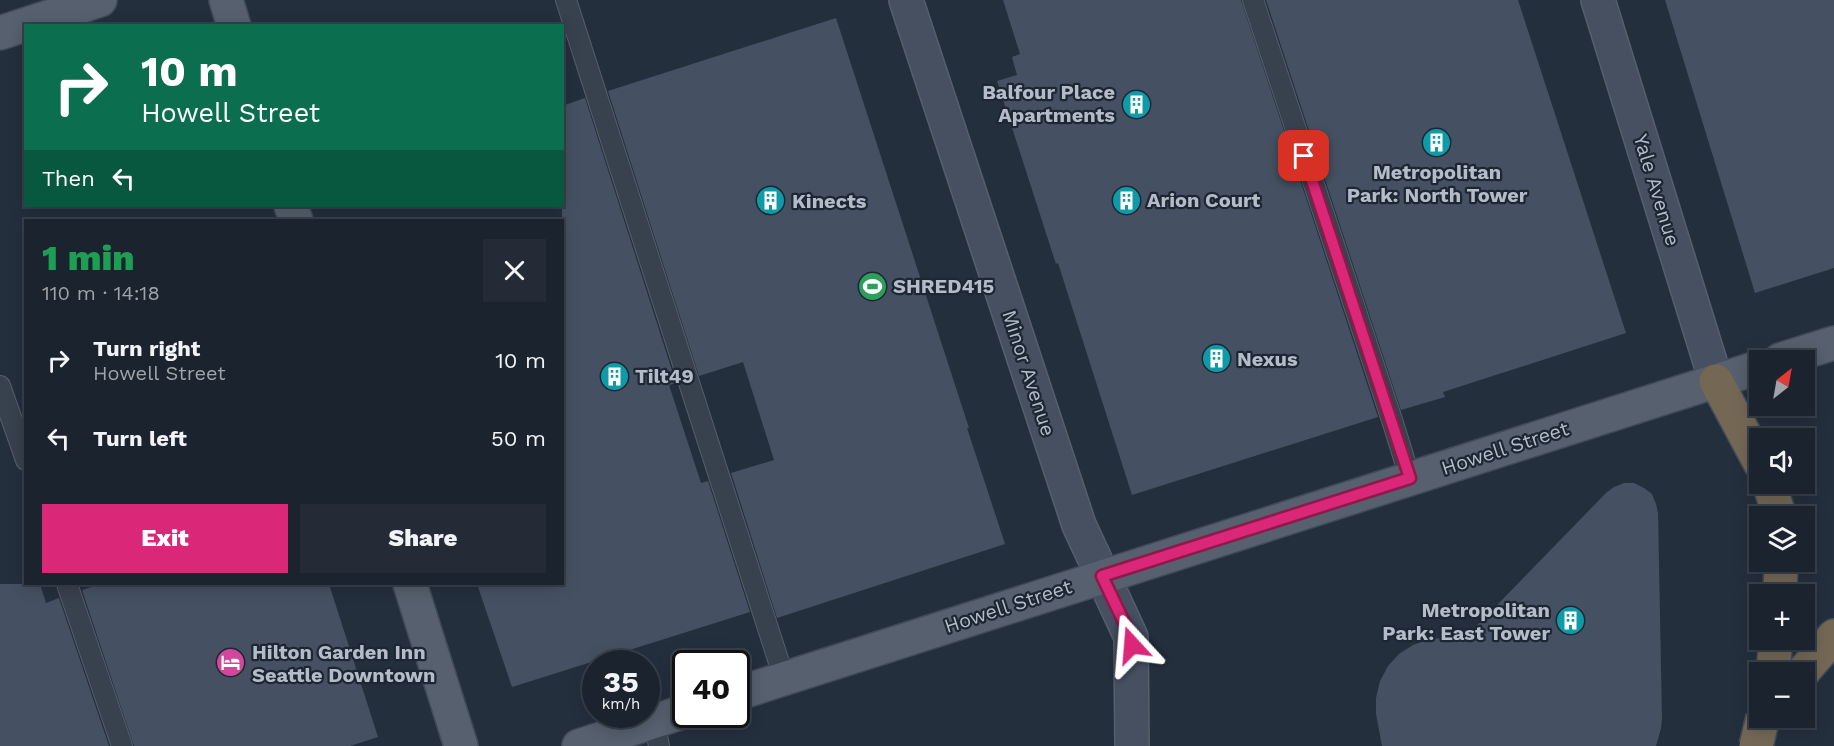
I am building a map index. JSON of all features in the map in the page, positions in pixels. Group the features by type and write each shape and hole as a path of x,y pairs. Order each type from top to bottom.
{"highway":[{"path":"1716,381 1749,442"},
{"path":"1812,662 1834,636"},
{"path":"1738,746 1754,728"},
{"path":"1756,746 1760,728"}],"main road":[{"path":"27,24 100,0"},
{"path":"226,0 233,24"},
{"path":"0,33 24,25"},
{"path":"1812,350 1834,343"},
{"name":"Howell Street","path":"750,689 1749,370"},
{"path":"410,585 461,746"},
{"path":"579,746 657,734 672,722"}],"street":[{"name":"Minor Avenue","path":"906,0 1079,525 1131,637 1132,746"},
{"name":"Yale Avenue","path":"1598,0 1716,381"}],"lane":[{"path":"566,0 784,678"},
{"path":"1253,0 1410,478"},
{"path":"0,386 24,454"},
{"path":"67,585 123,746"}],"building":[{"path":"1003,0 1241,0 1378,417 1132,495 997,81 1017,75 1012,57 1020,54"},
{"name":"Metropolitan Park: North Tower","path":"1266,0 1518,0 1626,333 1443,392 1445,397 1401,410"},
{"path":"1665,0 1834,0 1834,268 1755,293"},
{"path":"836,18 1005,544 777,618 731,473 774,460 743,362 699,376 608,91"},
{"name":"Tilt49","path":"585,98 676,383 669,385 701,483 708,481 750,612 629,650 582,650 582,665 512,687 477,585 564,585 564,219 562,219 562,207 564,207 564,105"},
{"name":"Metropolitan Park: East Tower","path":"1624,483 1634,483 1652,494 1658,513 1662,719 1656,746 1382,746 1376,714 1376,698 1380,681 1388,666 1399,654 1429,639 1463,640 1606,493"},
{"path":"0,584 40,585 46,603 59,598 109,746 0,746"},
{"name":"Hilton Garden Inn Seattle Downtown","path":"98,585 329,585 378,737 350,746 134,746 82,590"}],"place":[{"name":"Balfour Place Apartments","path":"1136,104"},
{"name":"Metropolitan Park: North Tower","path":"1437,142"},
{"name":"Arion Court","path":"1126,200"},
{"name":"Kinects","path":"771,201"},
{"name":"SHRED415","path":"872,286"},
{"name":"Nexus","path":"1216,359"},
{"name":"Tilt49","path":"614,376"},
{"name":"Metropolitan Park: East Tower","path":"1571,621"},
{"name":"Hilton Garden Inn Seattle Downtown","path":"231,663"}],"route":[{"path":"1132,645 1131,637 1102,576 1410,478 1304,156"}]}
